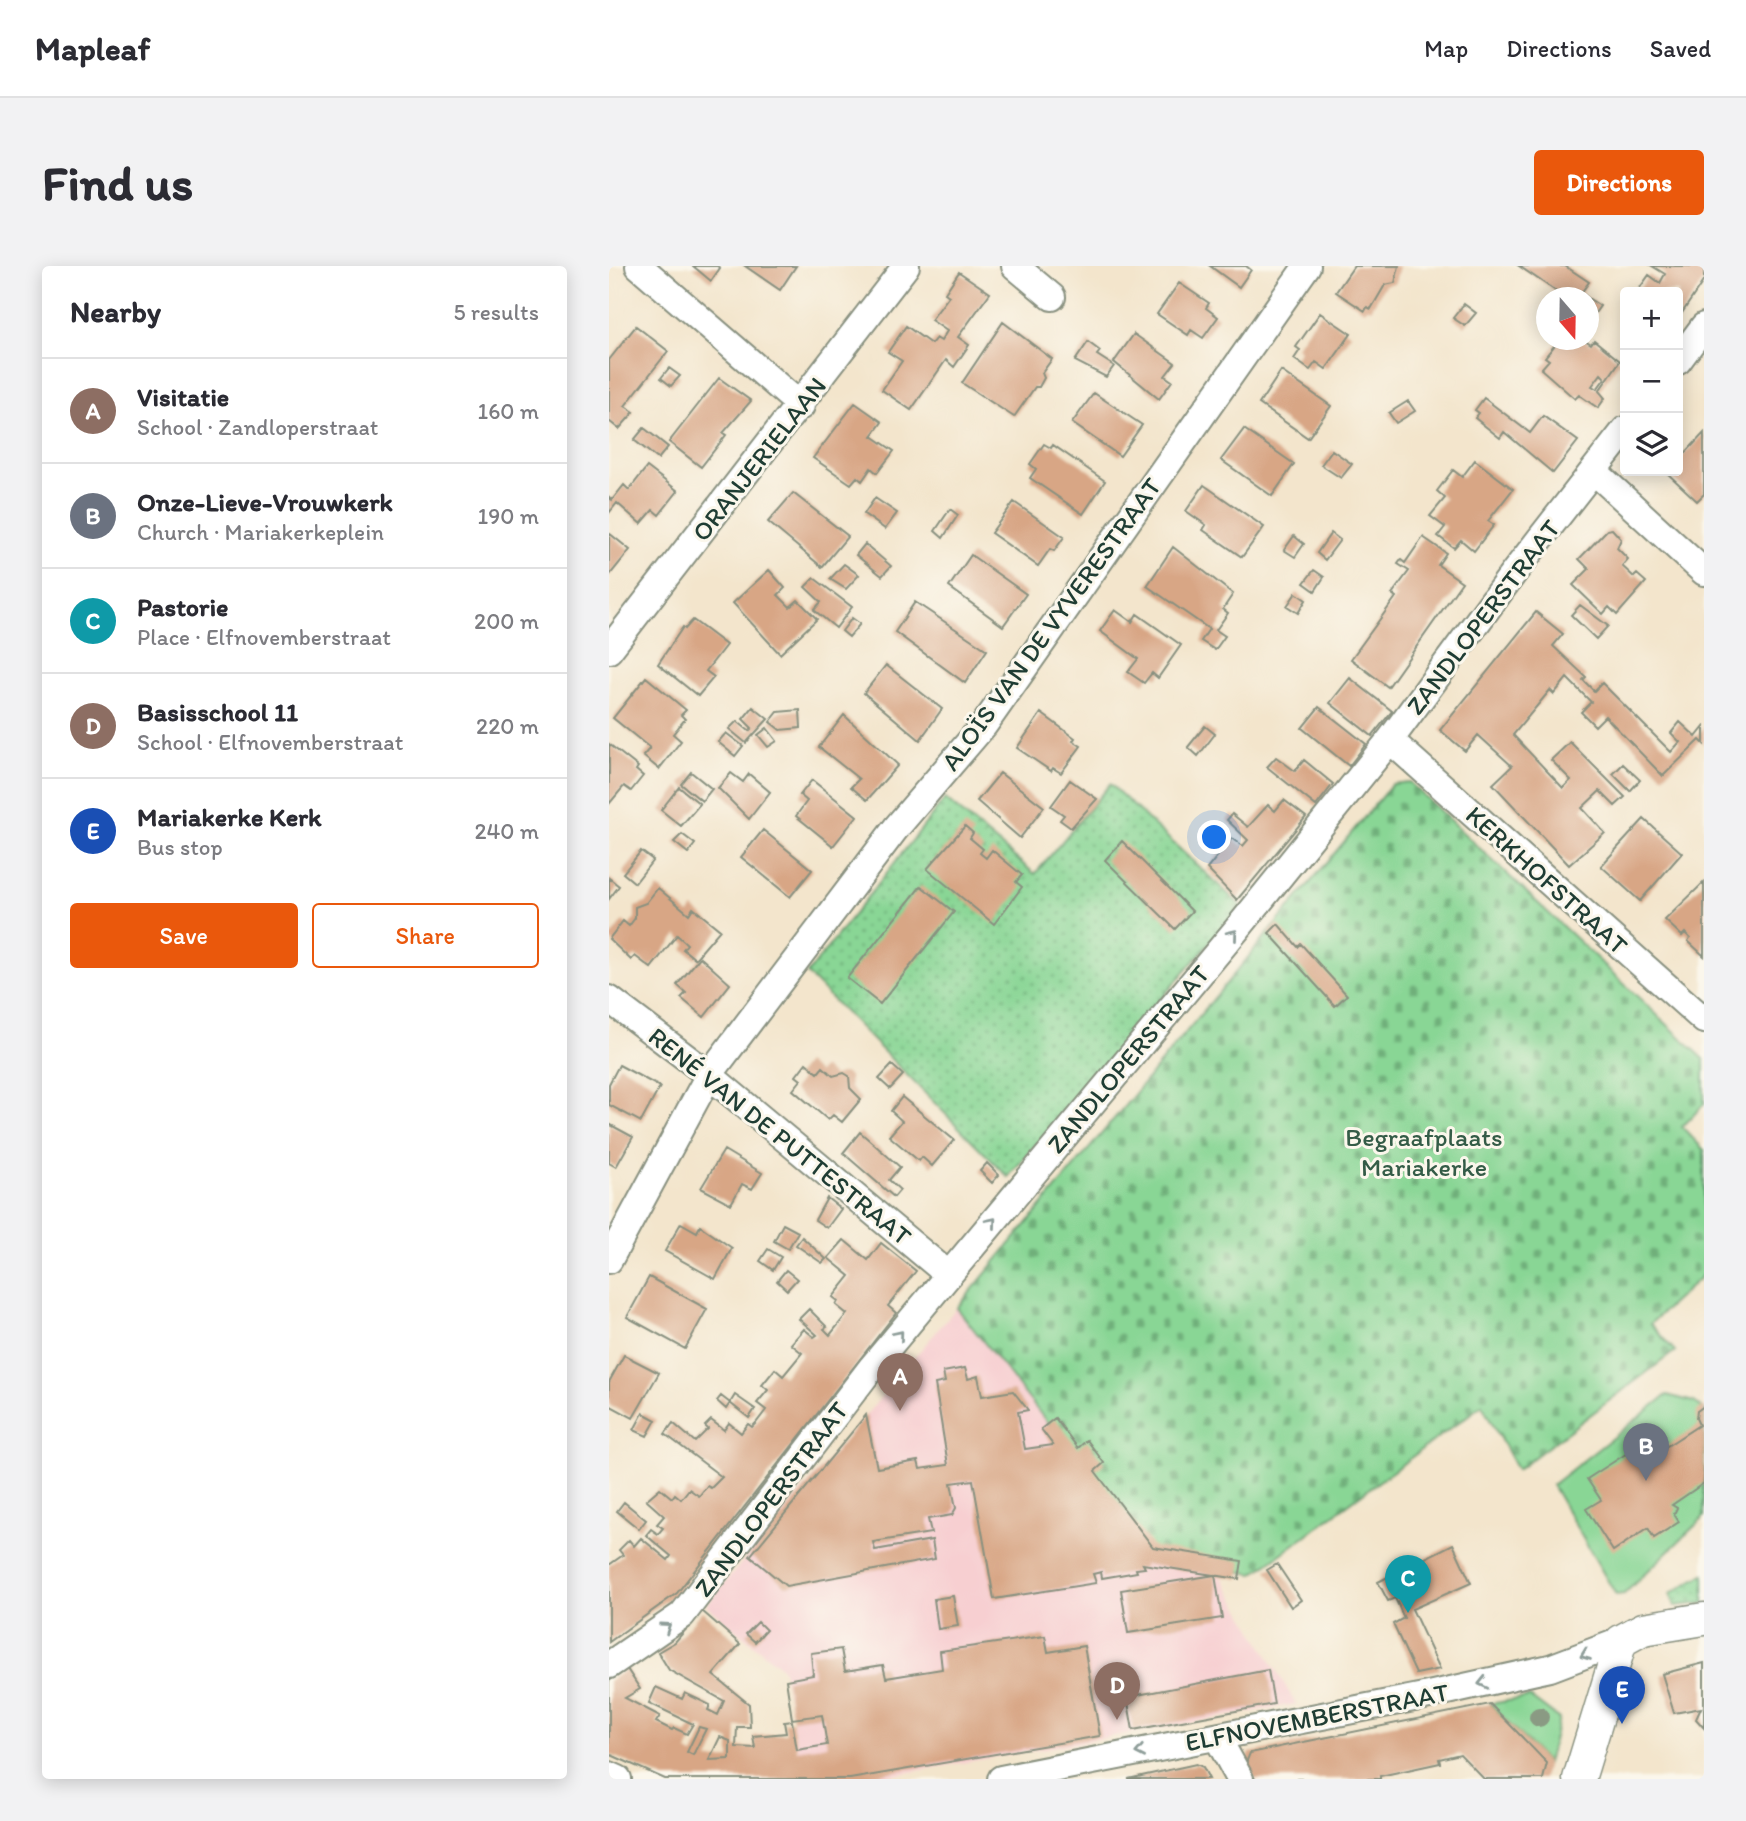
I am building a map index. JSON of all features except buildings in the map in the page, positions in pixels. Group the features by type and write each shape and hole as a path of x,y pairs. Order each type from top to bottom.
{"street":[{"path":"639,266 801,406"},
{"name":"ORANJERIELAAN","path":"611,643 801,406 906,266"},
{"path":"1015,266 1052,297"},
{"name":"ALOÏS VAN DE VYVERESTRAAT","path":"609,1260 709,1075 897,828 984,725 1307,266"},
{"path":"1683,354 1704,326"},
{"name":"ZANDLOPERSTRAAT","path":"609,1665 682,1615 872,1367 1238,928 1390,740 1515,571 1620,437"},
{"path":"1594,471 1704,572"},
{"name":"KERKHOFSTRAAT","path":"1390,740 1704,1020"},
{"name":"RENÉ VAN DE PUTTESTRAAT","path":"609,999 709,1075 949,1275"},
{"path":"1579,1779 1621,1641 1643,1629 1704,1619"},
{"name":"ELFNOVEMBERSTRAAT","path":"1001,1779 1550,1668 1621,1641"},
{"path":"1217,1737 1240,1779"},
{"path":"609,1775 618,1779"}],"shaded area":[{"path":"957,1307 1050,1426 1217,1568 1296,1704 870,1779 803,1779 783,1669 706,1605"}],"green space":[{"name":"Begraafplaats Mariakerke","path":"1409,782 1704,1059 1704,1104 1682,1127 1704,1150 1704,1274 1650,1324 1675,1351 1517,1470 1482,1405 1254,1574 1144,1556 1050,1426 957,1308 1392,784"},
{"path":"1110,784 1241,906 1008,1177 807,974 945,799 1035,874"},
{"path":"1667,1395 1694,1402 1704,1409 1704,1517 1624,1594 1616,1595 1552,1485"},
{"path":"1704,1574 1704,1603 1675,1606 1670,1594"},
{"path":"1530,1697 1559,1719 1547,1763 1490,1704"}],"place":[{"name":"Visitatie","path":"900,1411"},
{"name":"Onze-Lieve-Vrouwkerk","path":"1646,1481"},
{"name":"Pastorie","path":"1408,1613"},
{"name":"Basisschool 11","path":"1117,1720"},
{"name":"Mariakerke Kerk","path":"1622,1724"}]}
